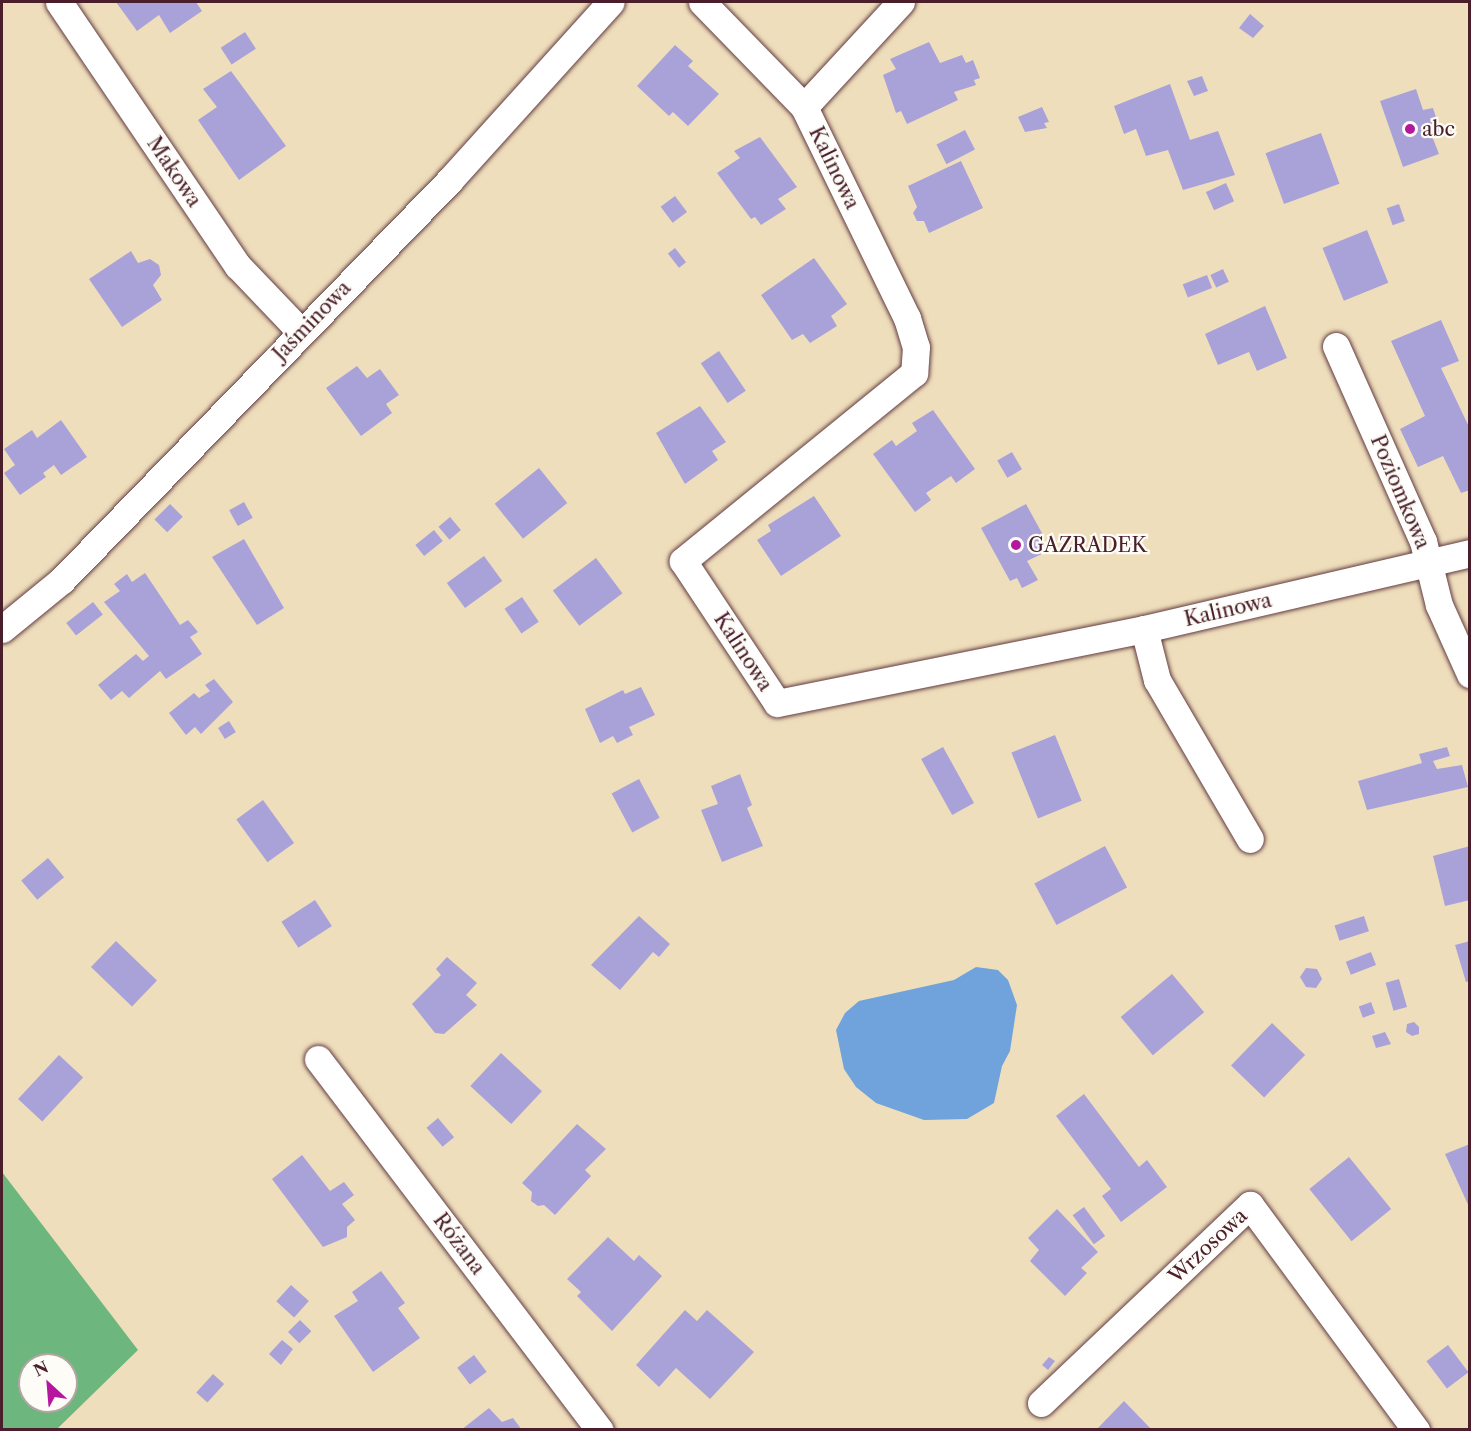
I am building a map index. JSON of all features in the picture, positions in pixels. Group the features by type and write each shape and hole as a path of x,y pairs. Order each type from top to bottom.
{"street":[{"name":"Makowa","path":"59,2 238,266 301,332"},
{"name":"Kalinowa","path":"702,2 804,107 907,318 916,347 914,373 683,561 777,703 1144,629 1429,565 1470,553"},
{"name":"Kalinowa","path":"804,107 901,2"},
{"name":"Jaśminowa","path":"2,629 62,580 449,181 600,6"},
{"name":"Poziomkowa","path":"1336,346 1423,541 1439,605 1470,674"},
{"path":"1144,629 1157,680 1250,839"},
{"name":"Różana","path":"318,1059 600,1430"},
{"name":"Wrzosowa","path":"1041,1403 1251,1205 1416,1430"}],"green space":[{"path":"2,1172 138,1350 78,1409 78,1353 18,1353 18,1413 73,1413 57,1429 2,1429"}],"water":[{"path":"976,967 998,970 1008,980 1017,1005 1010,1051 1002,1066 994,1103 967,1119 924,1120 876,1103 856,1087 844,1069 836,1030 845,1013 859,1001 954,980"}],"building":[{"path":"116,2 196,2 202,11 170,33 159,15 137,31"},
{"path":"1250,14 1264,26 1253,38 1239,28"},
{"path":"245,32 256,49 232,65 221,48"},
{"path":"929,42 940,63 962,55 966,63 973,60 980,78 974,80 976,85 954,92 958,100 907,124 901,111 896,113 883,75 896,69 890,59"},
{"path":"675,45 693,61 688,66 719,94 688,126 673,112 669,116 637,86"},
{"path":"231,71 286,146 239,180 198,120 217,107 203,89"},
{"path":"1202,76 1208,91 1194,96 1187,81"},
{"path":"1170,84 1190,140 1218,131 1235,175 1183,190 1168,150 1146,156 1136,129 1124,134 1114,106"},
{"path":"1416,89 1423,110 1433,108 1441,133 1432,136 1439,154 1403,167 1380,101"},
{"path":"1042,107 1049,122 1044,123 1047,128 1025,132 1018,117"},
{"path":"965,130 975,150 946,164 936,145"},
{"path":"1321,133 1339,184 1284,204 1266,153"},
{"path":"760,137 797,187 778,199 786,209 761,225 755,217 751,219 717,173 740,158 734,151"},
{"path":"961,161 983,208 929,233 924,221 917,221 913,213 917,207 908,186"},
{"path":"1226,183 1234,201 1214,210 1206,192"},
{"path":"675,196 687,212 673,223 661,207"},
{"path":"1399,204 1405,221 1393,225 1387,208"},
{"path":"1367,230 1388,283 1344,301 1322,248"},
{"path":"675,248 686,262 679,268 668,254"},
{"path":"131,251 138,263 150,259 159,265 161,275 153,285 162,300 122,327 89,279"},
{"path":"814,258 847,304 831,316 837,326 810,343 803,334 792,340 761,295"},
{"path":"1223,269 1229,282 1216,288 1210,275"},
{"path":"1207,275 1212,288 1188,297 1183,284"},
{"path":"1265,306 1287,358 1257,371 1249,352 1218,365 1205,334"},
{"path":"1441,320 1459,361 1441,368 1470,429 1470,490 1461,493 1443,456 1418,467 1400,429 1425,416 1391,341"},
{"path":"719,351 746,391 728,403 701,363"},
{"path":"357,366 367,378 380,369 399,395 386,404 392,413 361,436 326,388"},
{"path":"700,406 726,442 712,451 718,460 685,484 656,433"},
{"path":"933,410 975,469 956,483 951,476 926,493 931,500 915,512 873,454 892,440 896,446 917,431 912,423"},
{"path":"61,420 87,457 61,475 54,465 43,473 46,477 20,495 4,473 15,465 4,449 32,430 37,438"},
{"path":"1012,452 1022,469 1007,478 997,460"},
{"path":"539,468 567,503 523,539 495,504"},
{"path":"814,496 841,536 781,576 757,540 771,531 768,525"},
{"path":"244,502 253,518 238,526 229,510"},
{"path":"170,504 183,517 167,532 154,520"},
{"name":"GAZRADEK","path":"1026,504 1043,535 1038,537 1046,552 1027,561 1038,580 1022,588 1017,578 1010,581 981,528"},
{"path":"450,517 461,530 449,540 439,527"},
{"path":"434,530 443,541 424,556 415,545"},
{"path":"244,539 284,608 257,625 212,557"},
{"path":"484,556 502,581 465,608 447,583"},
{"path":"596,558 622,593 579,626 553,590"},
{"path":"145,573 180,625 188,620 198,632 190,637 202,654 166,679 160,671 129,698 122,691 111,700 98,685 136,654 143,661 149,656 104,602 120,591 114,584 127,574 132,582"},
{"path":"522,597 539,622 521,634 505,609"},
{"path":"93,602 103,615 76,636 66,623"},
{"path":"214,679 233,702 201,734 195,727 186,735 169,713 194,693 199,698 210,691 205,685"},
{"path":"641,687 655,715 629,727 633,735 617,743 613,736 600,743 585,709 623,690 625,694"},
{"path":"229,721 236,732 225,739 218,728"},
{"path":"1055,735 1082,801 1038,818 1011,753"},
{"path":"943,747 974,803 952,815 921,759"},
{"path":"1447,747 1450,756 1433,761 1437,769 1462,765 1468,787 1367,810 1358,781 1422,763 1419,754"},
{"path":"740,774 752,805 747,808 763,846 722,862 701,810 718,804 711,786"},
{"path":"639,779 660,818 632,832 612,794"},
{"path":"263,800 294,843 267,862 236,819"},
{"path":"1105,846 1127,887 1056,925 1034,884"},
{"path":"1470,846 1470,900 1445,906 1433,856"},
{"path":"48,858 64,877 37,900 21,880"},
{"path":"315,900 332,926 298,948 281,922"},
{"path":"639,916 670,944 659,957 653,952 620,990 591,965"},
{"path":"1364,916 1369,931 1339,941 1335,926"},
{"path":"116,941 157,981 132,1006 91,967"},
{"path":"1470,941 1470,981 1466,982 1455,945"},
{"path":"1371,952 1376,965 1351,975 1346,962"},
{"path":"447,957 477,983 466,995 477,1005 444,1034 435,1033 412,1004 441,975 436,969"},
{"path":"1306,968 1317,969 1322,979 1316,988 1306,987 1300,977"},
{"path":"1172,974 1204,1012 1153,1055 1121,1017"},
{"path":"1399,979 1407,1007 1394,1011 1386,983"},
{"path":"1371,1002 1375,1013 1363,1018 1359,1006"},
{"path":"1414,1022 1419,1027 1419,1034 1412,1036 1406,1032 1407,1024"},
{"path":"1272,1023 1305,1055 1264,1097 1231,1065"},
{"path":"1385,1032 1391,1044 1376,1048 1372,1036"},
{"path":"501,1053 542,1091 511,1124 470,1086"},
{"path":"59,1055 83,1078 42,1121 18,1099"},
{"path":"1084,1094 1139,1167 1147,1160 1167,1187 1121,1222 1102,1196 1111,1189 1056,1116"},
{"path":"438,1118 454,1137 443,1147 427,1128"},
{"path":"577,1124 606,1149 585,1170 591,1176 555,1215 544,1205 538,1206 531,1201 532,1192 522,1183"},
{"path":"1470,1144 1470,1209 1445,1154"},
{"path":"302,1155 330,1191 344,1182 354,1195 342,1204 355,1220 347,1227 347,1237 323,1247 272,1179"},
{"path":"1349,1157 1391,1209 1352,1241 1309,1189"},
{"path":"1084,1207 1105,1236 1094,1244 1073,1215"},
{"path":"1057,1209 1098,1252 1081,1268 1087,1273 1065,1296 1030,1261 1039,1250 1028,1238"},
{"path":"608,1237 634,1261 639,1255 662,1276 612,1331 577,1296 581,1292 567,1279"},
{"path":"381,1271 405,1303 398,1308 420,1338 373,1372 334,1316 358,1301 352,1292"},
{"path":"291,1285 309,1301 294,1317 276,1301"},
{"path":"685,1310 697,1321 707,1310 754,1352 710,1399 676,1368 659,1387 636,1365"},
{"path":"300,1320 311,1331 299,1343 288,1332"},
{"path":"282,1340 293,1349 281,1365 269,1354"},
{"path":"1448,1345 1468,1372 1447,1388 1426,1361"},
{"path":"474,1355 487,1372 470,1384 457,1368"},
{"path":"1049,1357 1055,1361 1048,1370 1042,1365"},
{"path":"213,1374 224,1384 207,1403 196,1393"},
{"path":"1124,1401 1152,1430 1096,1430"},
{"path":"489,1408 502,1422 513,1418 522,1430 461,1430"}],"place":[{"name":"abc","path":"1410,129"},
{"name":"GAZRADEK","path":"1016,545"}]}
